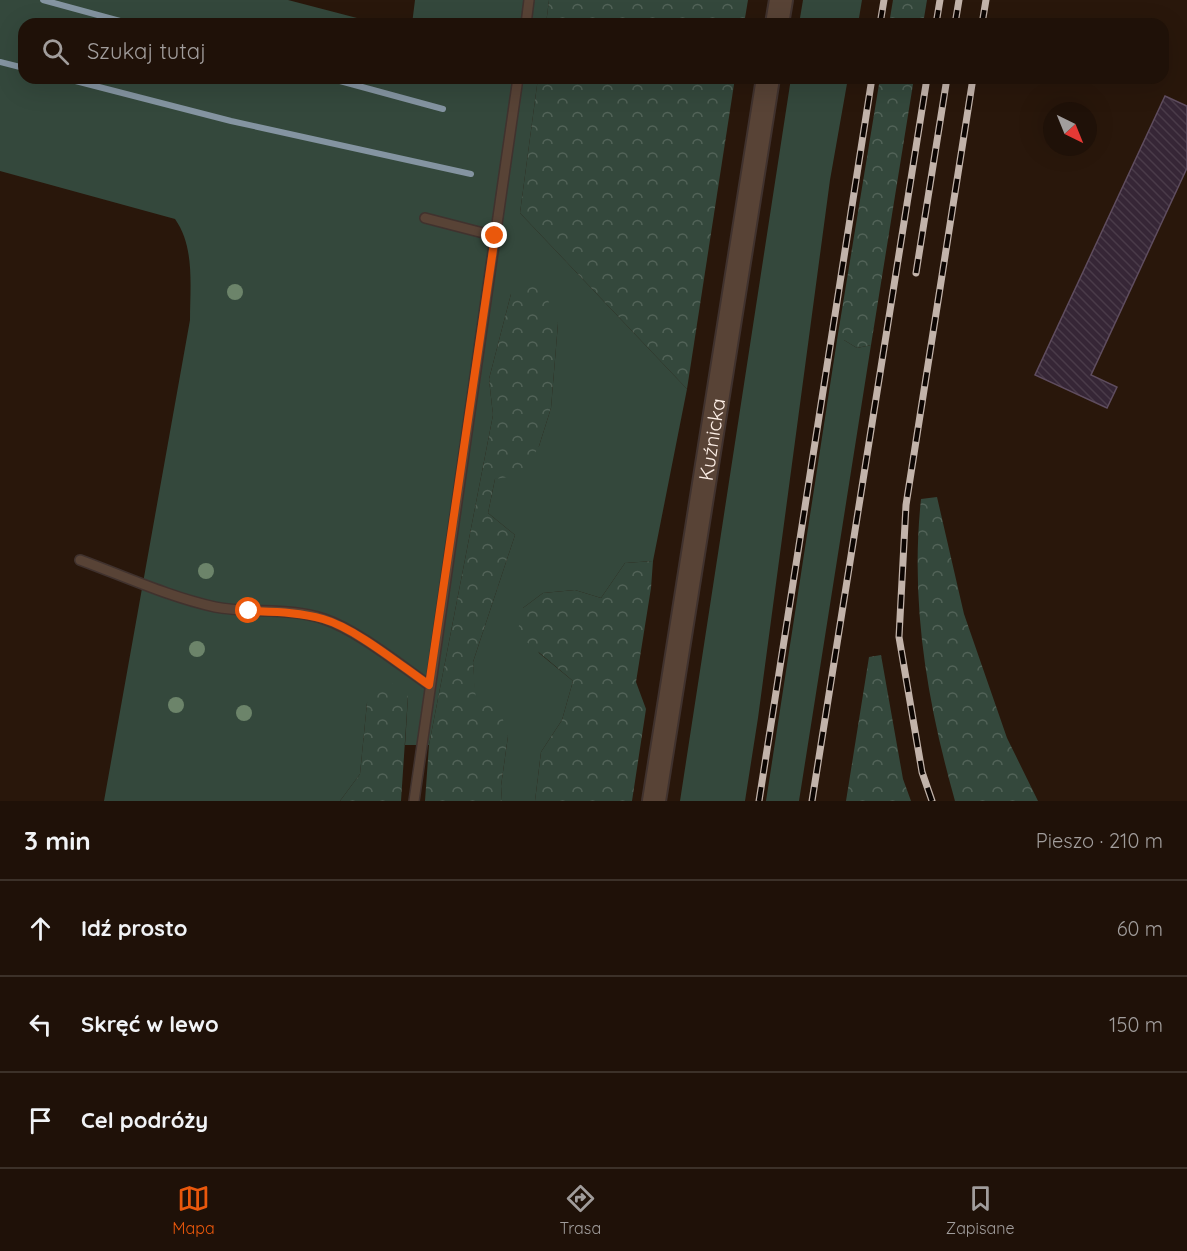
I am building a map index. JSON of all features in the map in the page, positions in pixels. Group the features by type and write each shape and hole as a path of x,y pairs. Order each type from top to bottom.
{"street":[{"path":"778,18 781,0"},
{"name":"Kuźnicka","path":"654,801 767,84"}],"lane":[{"path":"527,18 529,0"},
{"path":"414,801 517,84"},
{"path":"425,218 495,236"},
{"path":"80,560 170,593 214,606 298,613 325,619 344,628 429,685"}],"green space":[{"path":"0,0 288,0 357,18 18,18 18,84 537,84 520,213 687,389 653,561 625,563 601,598 575,590 543,593 523,608 539,653 573,681 562,720 541,752 535,801 502,801 501,786 508,736 475,703 473,662 515,535 488,513 495,479 539,446 551,408 558,323 511,294 489,379 493,415 429,745 405,745 408,696 367,703 360,774 340,801 104,801 190,320 189,254 175,219 0,171"},
{"path":"415,0 549,0 547,18 413,18"},
{"path":"549,0 748,0 745,18 547,18"},
{"path":"803,0 862,0 859,18 800,18"},
{"path":"893,0 927,0 924,18 890,18"},
{"path":"537,84 734,84 687,389 520,213"},
{"path":"790,84 847,84 830,180 745,801 680,801"},
{"path":"879,84 913,84 871,345 857,348 844,340 837,340"},
{"path":"526,283 544,291 558,323 551,408 539,446 523,475 495,479 488,513 515,535 473,662 476,702 499,707 508,736 501,786 502,801 425,801 429,745 493,415 489,379 511,294"},
{"path":"837,340 844,340 857,348 871,345 799,801 766,801"},
{"path":"937,497 964,614 1007,738 1038,801 955,801 929,689 920,614 918,538 921,499"},
{"path":"653,561 636,682 646,709 632,801 535,801 541,752 562,720 573,681 517,634 523,608 543,593 575,590 601,598 625,563"},
{"path":"881,655 903,779 911,801 846,801 869,657"},
{"path":"390,682 408,696 401,801 340,801 360,774 367,703 380,685"}],"building":[{"path":"1165,96 1187,106 1187,168 1091,375 1117,387 1107,408 1035,375"}],"waterway":[{"path":"43,0 109,18"},
{"path":"0,62 18,66"},
{"path":"87,84 231,121 471,174"},
{"path":"351,84 443,109"}],"railway":[{"path":"881,18 884,0"},
{"path":"937,18 940,0"},
{"path":"956,18 959,0"},
{"path":"983,18 986,0"},
{"path":"759,801 871,84"},
{"path":"812,801 926,84"},
{"path":"916,273 946,84"},
{"path":"932,801 922,772 899,637 906,505 972,84"}],"route":[{"path":"249,611 298,613 325,619 344,628 429,685 495,236"}]}
